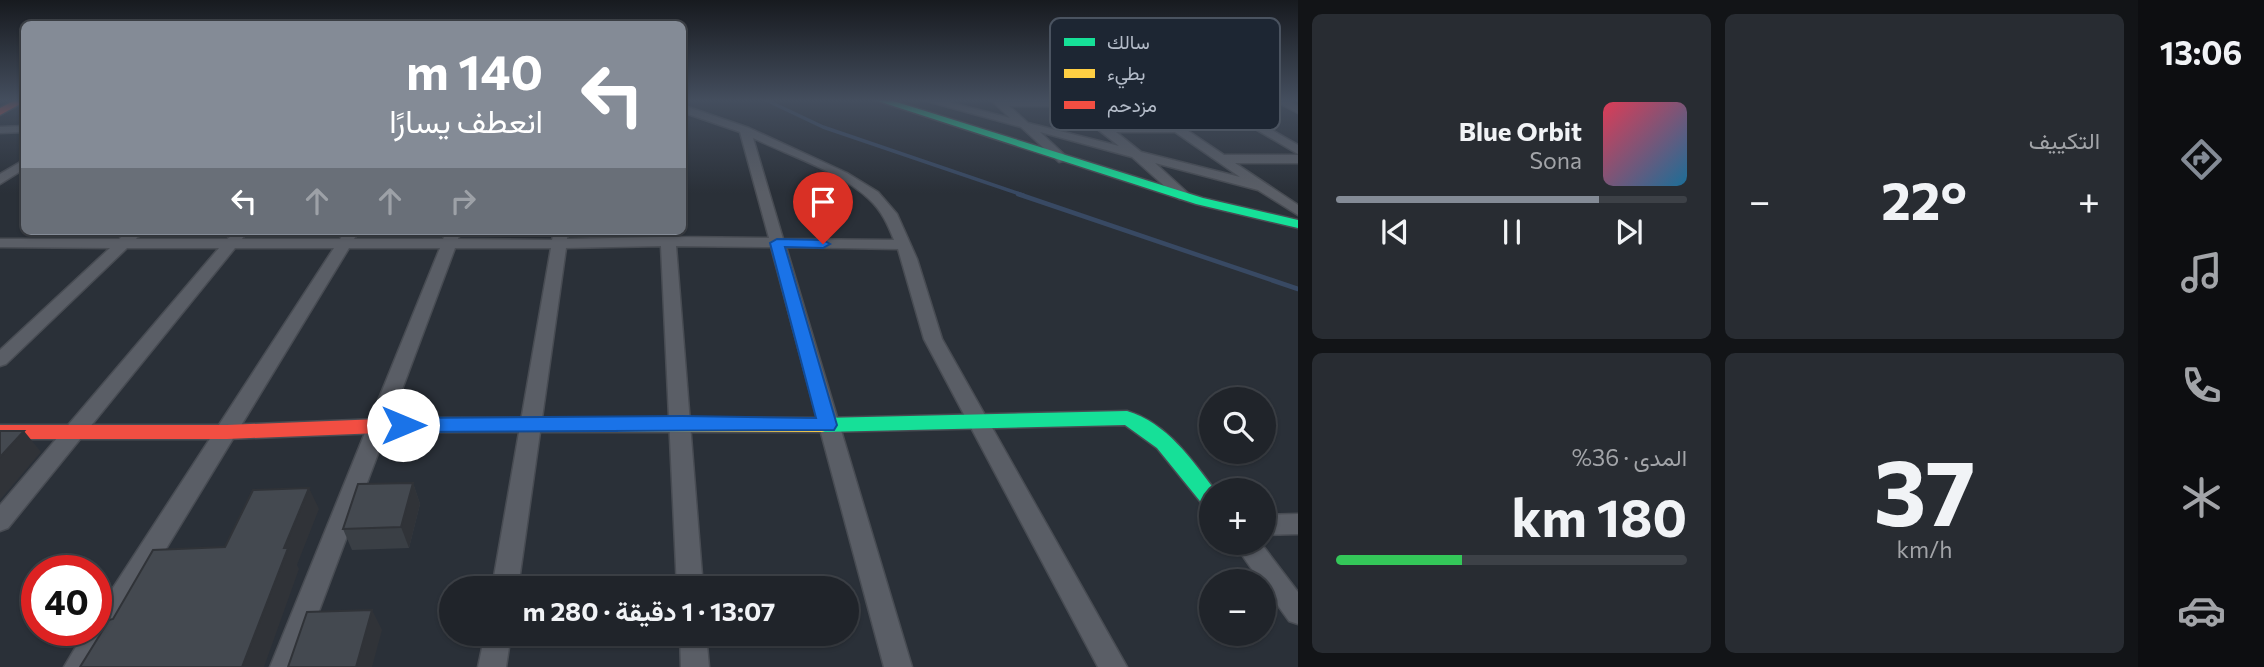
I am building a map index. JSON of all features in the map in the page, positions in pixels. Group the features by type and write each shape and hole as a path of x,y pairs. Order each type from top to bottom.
{"street":[{"path":"745,131 898,667"},
{"path":"747,131 843,176 873,195 892,217 904,246 933,339 1113,667"},
{"path":"975,131 1184,196 1298,224"},
{"path":"1031,131 1063,159"},
{"path":"1045,131 1263,187"},
{"path":"1107,131 1184,196"},
{"path":"1181,131 1298,211"},
{"path":"1265,131 1298,150"},
{"path":"1223,159 1298,159"},
{"path":"0,180 21,166"},
{"path":"1279,198 1298,200"},
{"path":"0,360 132,235"},
{"path":"0,254 7,243 123,243 236,237 668,236 777,243 904,246"},
{"path":"668,236 682,422 689,576"},
{"path":"0,521 236,237"},
{"path":"78,667 348,237"},
{"path":"284,667 452,237"},
{"path":"507,576 560,237"},
{"path":"0,432 227,432 377,425 682,422 828,425 1126,418 1145,424 1160,435 1199,485"},
{"path":"1276,525 1298,524"},
{"path":"1255,555 1298,612"},
{"path":"492,667 496,646"},
{"path":"694,646 695,667"}],"building":[{"path":"0,431 24,431 0,457"},
{"path":"413,483 401,527 343,529 358,484"},
{"path":"309,488 284,548 288,548 242,667 80,667 93,646 112,646 112,619 153,550 225,547 253,490"},
{"path":"372,610 356,667 288,667 307,612"}],"waterway":[{"path":"835,131 1023,195"},
{"path":"1018,194 1298,289"}],"traffic: fast":[{"path":"979,131 1200,201 1298,224"},
{"path":"822,425 1127,418 1153,433 1164,443 1199,484"}],"traffic: slow":[{"path":"405,425 822,425"}],"traffic: jam":[{"path":"0,432 227,432 405,425"}],"route":[{"path":"403,425 682,422 828,425 777,243 823,244"}]}
